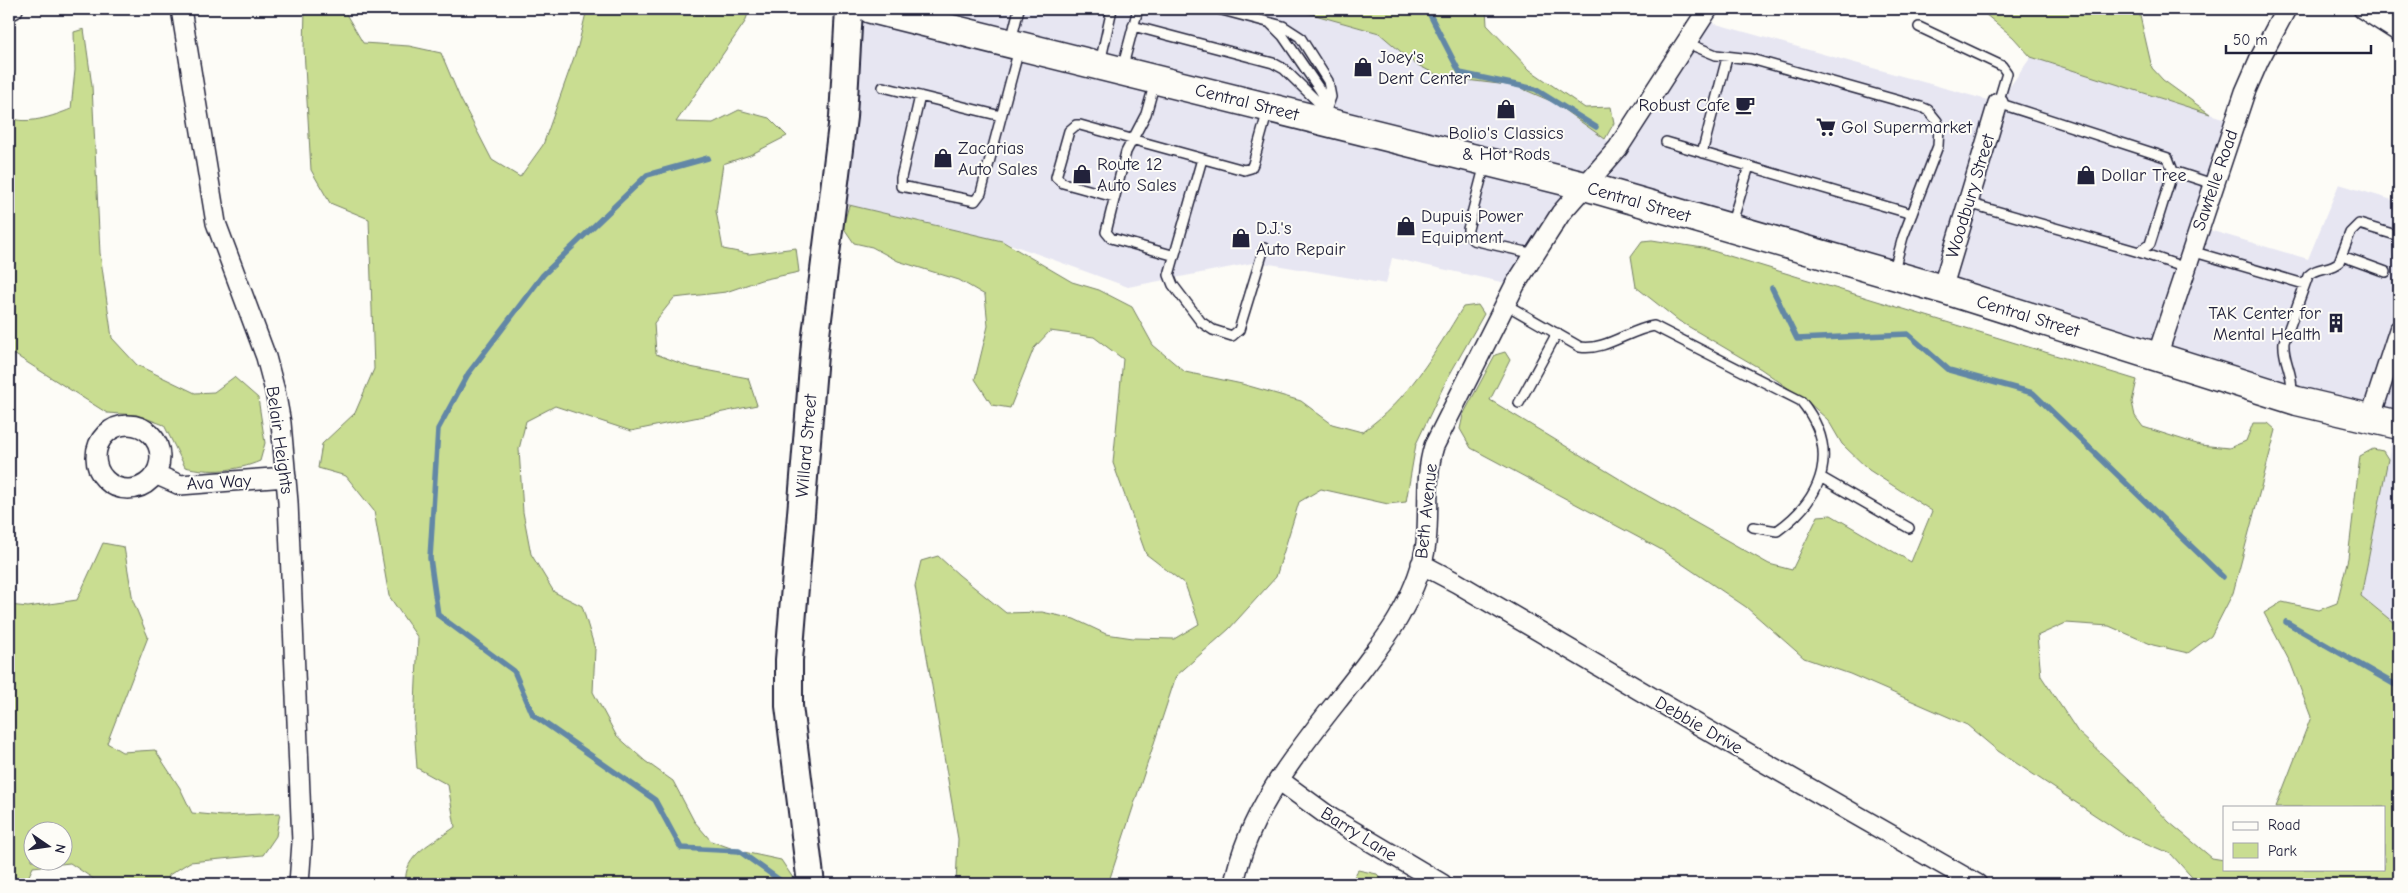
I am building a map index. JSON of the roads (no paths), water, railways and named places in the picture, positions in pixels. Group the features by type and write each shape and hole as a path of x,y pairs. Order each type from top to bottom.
{"main road":[{"name":"Central Street","path":"871,9 901,12 1015,45 1585,186 1893,275 2290,399 2399,425"}],"street":[{"name":"Belair Heights","path":"181,9 210,199 226,255 266,357 275,391 286,477 302,842 299,884"},
{"name":"Willard Street","path":"811,884 789,706 789,660 815,343 843,117 848,9"},
{"name":"Sawtelle Road","path":"2157,356 2245,92 2258,60 2286,9"},
{"path":"2362,9 2399,32"},
{"name":"Beth Avenue","path":"1234,884 1247,838 1262,806 1279,780 1387,635 1412,591 1426,544 1428,465 1434,446 1505,304 1561,213 1618,148 1687,43 1700,12"},
{"name":"Woodbury Street","path":"1942,290 1998,103"},
{"path":"2370,419 2399,330"},
{"name":"Ava Way","path":"155,474 180,485 286,477"},
{"name":"Debbie Drive","path":"1421,564 1977,884"},
{"name":"Barry Lane","path":"1279,780 1331,818 1442,884"}],"lane":[{"path":"920,96 900,178 901,186 975,200 981,193 1001,116 1015,45 1019,9"},
{"path":"1110,69 1112,9"},
{"path":"1110,69 1133,26 1138,9"},
{"path":"1218,9 1290,29 1300,37 1324,72 1331,97 1322,121"},
{"path":"1268,22 1284,36 1324,97 1326,108 1322,121"},
{"path":"1133,26 1278,65 1320,104 1324,111 1322,121"},
{"path":"1919,27 2002,66 2007,72 1998,103 2168,158 2173,171 2150,244 2139,252"},
{"path":"1687,43 1727,58 1760,61 1928,110 1937,120 1939,127 1938,146 1912,214 1893,275"},
{"path":"1702,153 1727,58"},
{"path":"1156,80 1146,114 1132,140 1105,227 1108,236 1172,255"},
{"path":"882,86 1001,116"},
{"path":"1114,197 1063,183 1056,178 1069,131 1076,125 1244,170 1251,168 1268,108"},
{"path":"1666,142 1912,214"},
{"path":"1202,158 1172,255 1169,275 1173,285 1201,322 1213,330 1232,336 1240,330 1264,248"},
{"path":"1486,161 1468,229 1470,238 1535,254"},
{"path":"1730,228 1749,166"},
{"path":"2173,171 2213,184"},
{"path":"1968,203 2139,252 2189,259 2304,284"},
{"path":"2290,399 2293,385 2283,350 2284,342 2309,274 2336,265 2342,256 2350,233 2359,224 2399,236"},
{"path":"2342,256 2386,272"},
{"path":"1505,304 1580,347 1591,349 1641,328 1654,326 1801,401 1812,414 1822,439 1822,478 1809,502 1793,520 1777,531 1753,527"},
{"path":"1519,403 1557,333"},
{"path":"1822,478 1909,528"}],"waterway":[{"path":"1427,9 1460,73 1535,89 1596,127"},
{"path":"708,158 647,175 543,275 468,374 438,429 430,558 438,615 514,671 533,715 655,800 681,848 739,851 785,884"},
{"path":"1772,288 1797,339 1908,334 1949,370 2033,393 2223,577"},
{"path":"2286,622 2399,687"}],"place":[{"name":"Joey's Dent Center","path":"1363,67"},
{"name":"Robust Cafe","path":"1745,105"},
{"name":"Bolio's Classics & Hot Rods","path":"1506,109"},
{"name":"Gol Supermarket","path":"1826,127"},
{"name":"Zacarias Auto Sales","path":"943,158"},
{"name":"Route 12 Auto Sales","path":"1082,174"},
{"name":"Dollar Tree","path":"2086,175"},
{"name":"Dupuis Power Equipment","path":"1406,226"},
{"name":"D.J.'s Auto Repair","path":"1241,238"},
{"name":"TAK Center for Mental Health","path":"2336,323"}]}
